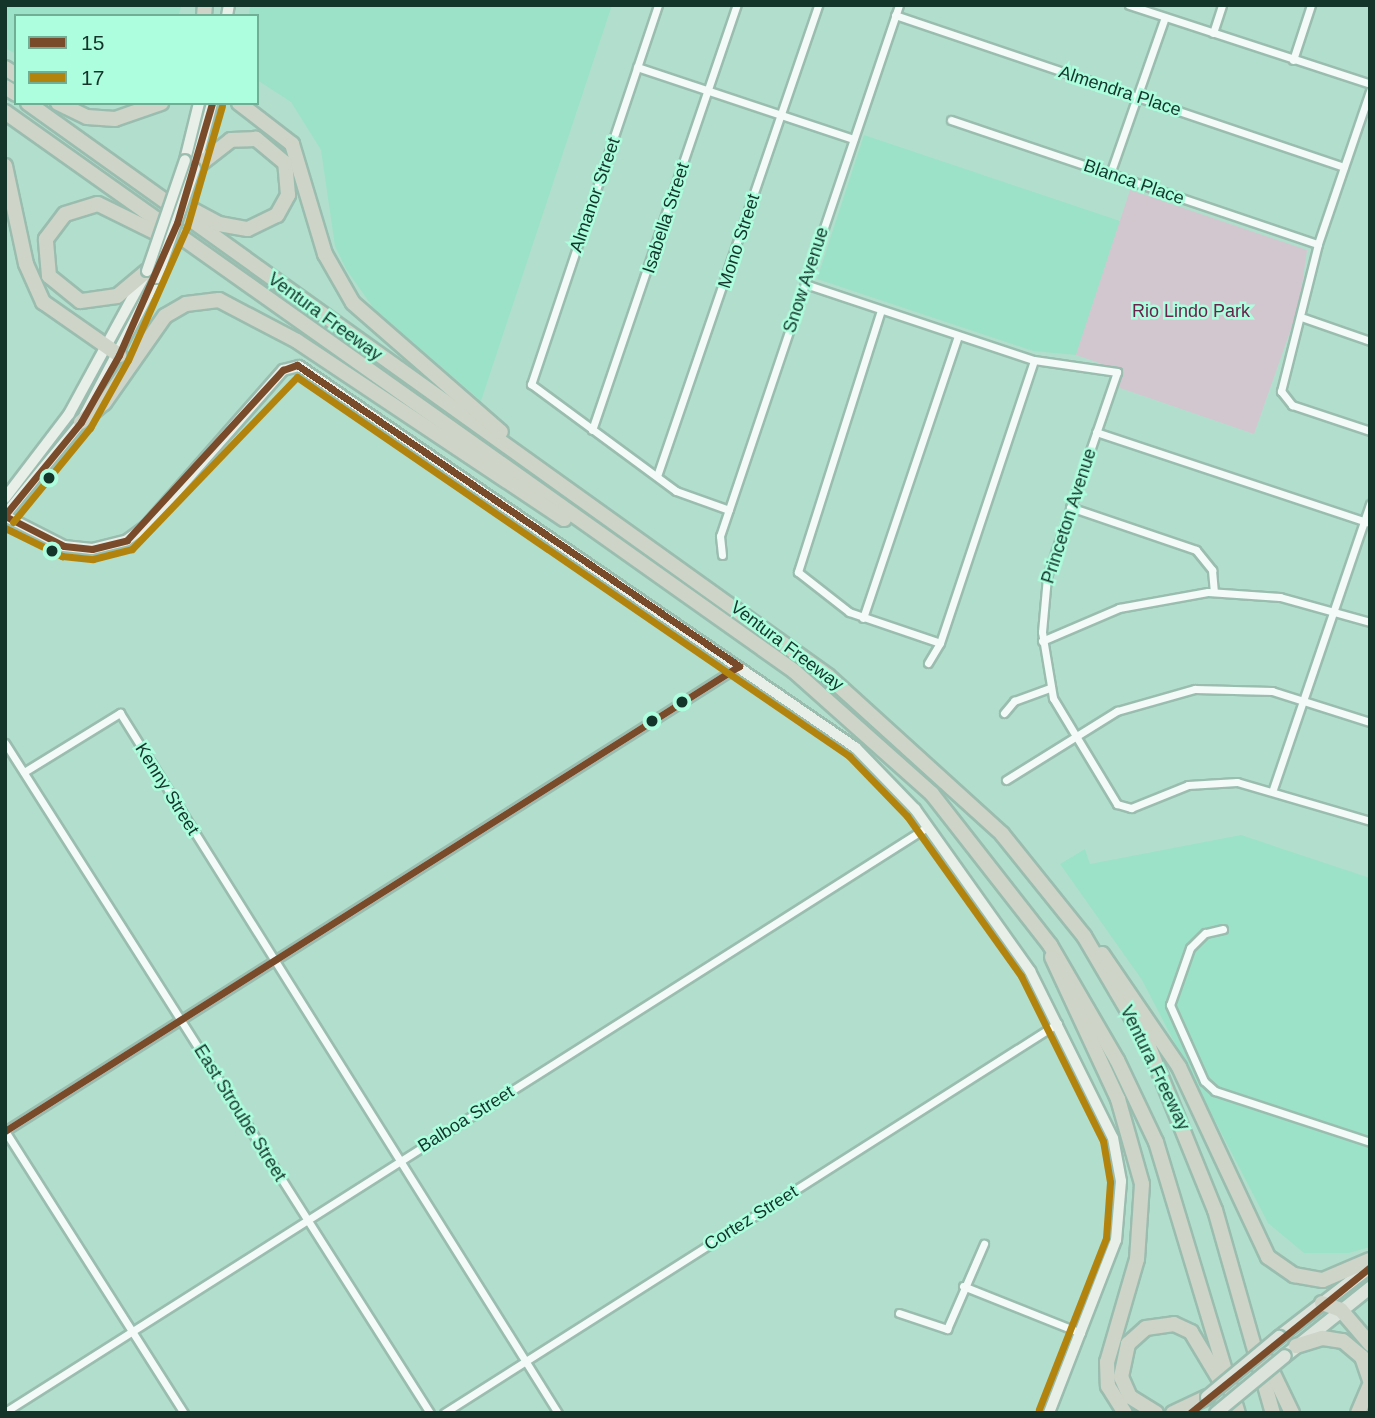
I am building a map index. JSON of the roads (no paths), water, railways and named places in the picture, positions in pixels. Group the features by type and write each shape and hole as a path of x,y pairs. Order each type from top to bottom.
{"highway":[{"name":"Ventura Freeway","path":"31,105 862,703 1002,834 1084,936 1149,1047 1196,1153 1255,1343 1273,1413"},
{"path":"62,105 87,117 115,119 155,105"},
{"path":"242,105 292,144 305,171 325,254 353,303 528,461"},
{"name":"Ventura Freeway","path":"5,111 794,671 871,734 988,859 1050,945 1157,1142 1237,1409"},
{"path":"146,188 219,223 248,229 277,215 288,195 285,163 256,139 230,140 190,164"},
{"path":"5,166 33,285 57,316 114,353"},
{"path":"152,274 105,302 80,300 49,276 46,239 65,214 98,204 218,264"},
{"path":"81,422 104,403 165,316 197,301 230,303 297,341 540,505 624,552"},
{"path":"1084,936 1115,967 1179,1067 1268,1257 1294,1275 1323,1280 1370,1260"},
{"path":"1050,945 1056,974 1118,1099 1142,1184 1137,1259 1107,1362 1108,1386 1125,1413"},
{"path":"1322,1303 1341,1310 1370,1344"},
{"path":"1156,1413 1130,1397 1121,1365 1136,1335 1160,1324 1183,1328 1203,1343 1237,1409"},
{"path":"1296,1346 1323,1338 1343,1341 1362,1357 1370,1380"},
{"path":"1255,1343 1292,1413"},
{"path":"1358,1413 1370,1385"},
{"path":"1173,1413 1207,1397"}],"main road":[{"path":"1190,1413 1279,1337 1370,1266"},
{"path":"1216,1413 1370,1288"}],"street":[{"name":"Almanor Street","path":"592,430 531,384 658,5"},
{"name":"Isabella Street","path":"592,430 737,5"},
{"name":"Mono Street","path":"657,476 818,5"},
{"name":"Snow Avenue","path":"722,555 729,510 899,5"},
{"path":"1129,5 1370,84"},
{"path":"1213,33 1222,5"},
{"path":"1293,60 1311,5"},
{"name":"Almendra Place","path":"895,15 1344,167"},
{"path":"1110,174 1165,17"},
{"path":"637,67 853,139"},
{"path":"1370,90 1318,244 1304,318 1282,397 1370,431"},
{"path":"190,164 199,105"},
{"path":"211,105 152,274 81,422 5,516 72,548 127,540 146,526 283,370 296,365 856,748 927,827 1025,964 1058,1023 1109,1128 1121,1181 1116,1241 1049,1413"},
{"name":"Blanca Place","path":"951,120 1318,244"},
{"path":"805,284 1034,360 940,643 928,663"},
{"path":"881,310 798,560 804,579 863,618 940,643"},
{"path":"1304,318 1370,341"},
{"path":"863,618 958,336"},
{"path":"5,498 114,353"},
{"name":"Princeton Avenue","path":"1034,360 1117,372 1045,585 1042,641 1050,688 1073,736 1123,808 1206,782 1273,789"},
{"path":"592,430 684,495 729,510"},
{"path":"1096,432 1367,522"},
{"path":"1370,504 1367,522 1273,789 1370,821"},
{"path":"1070,507 1196,550 1212,570 1214,592"},
{"path":"1042,641 1136,603 1214,592 1334,610 1370,622"},
{"path":"184,1413 5,1131 739,666"},
{"path":"1006,780 1073,736 1138,702 1195,689 1250,687 1303,700 1370,722"},
{"path":"1004,713 1014,701 1050,688"},
{"name":"Kenny Street","path":"24,772 120,713 274,961"},
{"name":"East Stroube Street","path":"5,743 430,1413"},
{"name":"Balboa Street","path":"5,1412 927,827"},
{"path":"1223,929 1205,933 1190,948 1170,1005 1204,1081 1215,1091 1370,1142"},
{"path":"274,961 558,1413"},
{"name":"Cortez Street","path":"444,1413 1058,1023"},
{"path":"899,1313 946,1330 963,1286 984,1244"},
{"path":"963,1286 1081,1334"}],"park label":[{"name":"Rio Lindo Park","path":"1191,311"}]}
